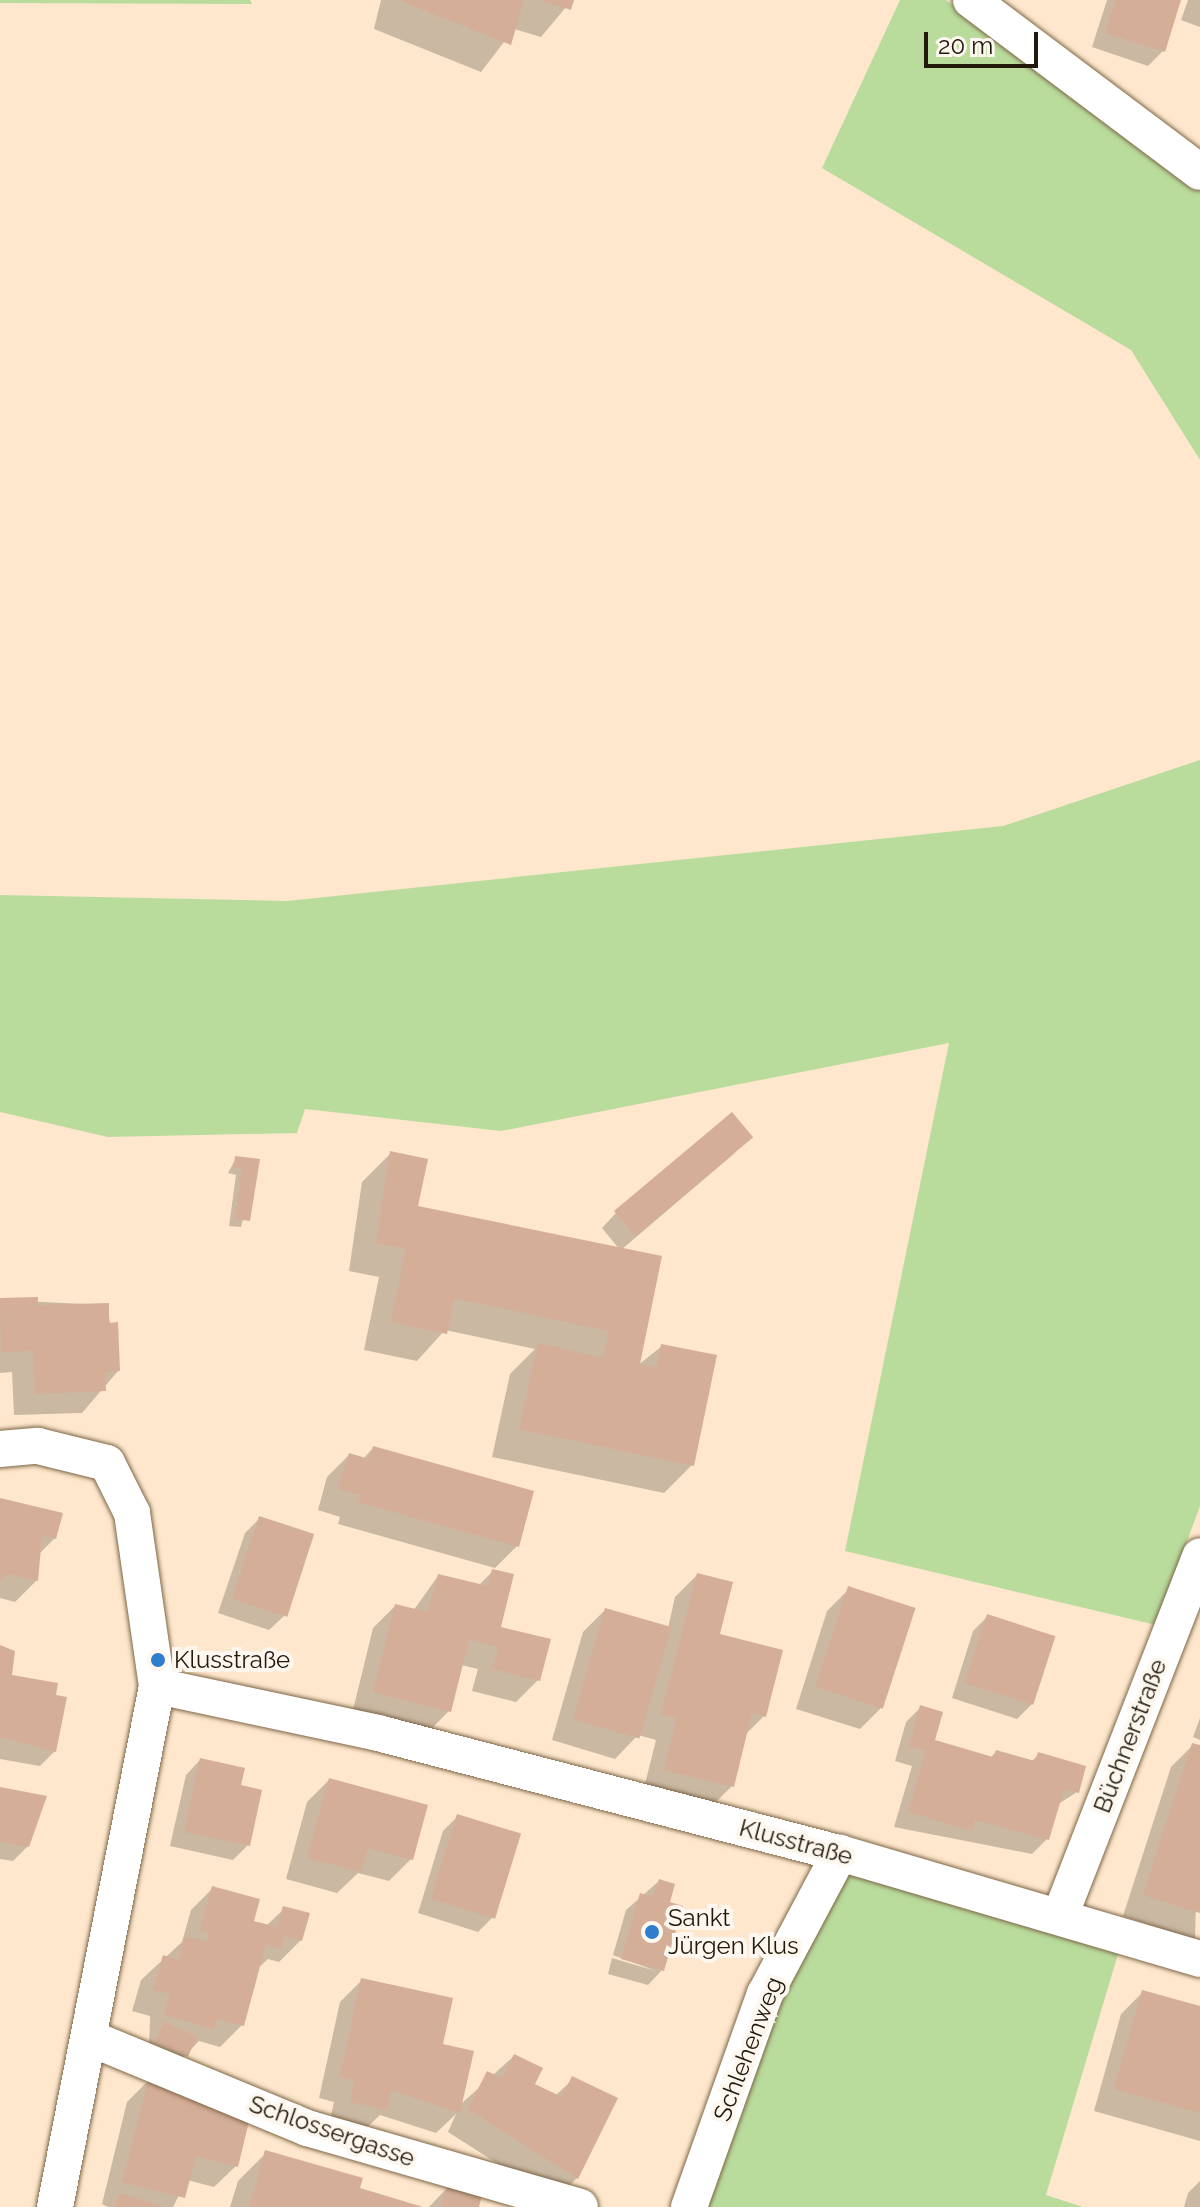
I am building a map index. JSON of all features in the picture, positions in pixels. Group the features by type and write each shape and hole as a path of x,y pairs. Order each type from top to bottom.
{"street":[{"path":"971,0 1200,172"},
{"path":"0,1449 38,1446 107,1463 132,1513 157,1686 55,2207"},
{"name":"Büchnerstraße","path":"1060,1916 1200,1556"},
{"name":"Klusstraße","path":"157,1686 378,1733 840,1853 1200,1959"},
{"name":"Schlehenweg","path":"689,2207 765,1994 840,1853"},
{"name":"Schlossergasse","path":"90,2038 307,2128 580,2207"}],"green space":[{"path":"0,0 250,0 252,4 0,3"},
{"path":"900,0 946,0 1200,184 1200,460 1131,350 822,168"},
{"path":"1200,760 1200,1506 1156,1625 845,1551 949,1043 501,1131 305,1109 297,1133 108,1137 0,1112 0,895 287,901 1003,826"},
{"path":"847,1870 1118,1954 1046,2195 1083,2207 701,2207 776,1997"}],"building":[{"path":"401,0 524,0 511,45 401,1"},
{"path":"539,0 574,0 571,10"},
{"path":"1116,0 1181,0 1165,52 1105,33"},
{"path":"732,1112 753,1137 635,1236 614,1211"},
{"path":"390,1151 428,1159 418,1206 662,1256 640,1364 656,1368 661,1344 717,1355 694,1466 519,1429 538,1343 603,1358 609,1331 454,1298 447,1334 391,1322 406,1249 376,1243"},
{"path":"235,1156 260,1159 250,1221 235,1219 242,1168 234,1167"},
{"path":"38,1297 38,1305 109,1303 109,1323 118,1322 120,1371 105,1372 106,1391 35,1394 33,1351 1,1352 0,1298"},
{"path":"373,1446 534,1491 519,1547 358,1502 361,1495 338,1489 349,1453 369,1459"},
{"path":"0,1498 63,1513 56,1539 42,1536 38,1581 8,1574 0,1581"},
{"path":"259,1516 314,1534 287,1617 232,1599"},
{"path":"492,1569 514,1574 501,1627 551,1639 540,1681 492,1669 498,1647 469,1640 451,1712 373,1692 395,1604 428,1612 438,1574 488,1586"},
{"path":"697,1573 733,1582 720,1634 783,1650 766,1717 752,1713 734,1787 664,1770 677,1718 661,1714"},
{"path":"848,1586 916,1608 883,1709 815,1687"},
{"path":"605,1608 671,1627 639,1739 573,1720"},
{"path":"987,1614 1055,1636 1033,1705 965,1682"},
{"path":"0,1645 15,1651 12,1675 58,1683 56,1695 67,1697 56,1752 0,1737"},
{"path":"920,1705 943,1712 935,1740 993,1757 996,1750 1035,1761 1038,1752 1086,1766 1079,1793 1064,1789 1049,1840 975,1820 972,1831 908,1812 926,1751 909,1746"},
{"path":"1192,1743 1200,1745 1200,1913 1143,1895"},
{"path":"200,1758 245,1768 241,1785 262,1790 250,1846 184,1832"},
{"path":"329,1778 428,1805 413,1860 368,1848 361,1872 307,1858"},
{"path":"0,1787 47,1796 29,1847 0,1842"},
{"path":"457,1814 521,1834 495,1919 431,1899"},
{"name":"Sankt Jürgen Klus","path":"659,1879 675,1884 670,1902 683,1906 664,1971 621,1959 640,1893 653,1897"},
{"path":"212,1886 260,1899 254,1921 277,1927 283,1906 310,1913 302,1941 284,1936 281,1949 266,1944 244,2026 217,2019 214,2029 164,2015 170,1994 153,1990 163,1955 179,1960 185,1936 207,1942 209,1933 200,1930"},
{"path":"361,1978 453,1998 443,2044 474,2051 460,2113 391,2090 387,2110 350,2102 354,2080 340,2077"},
{"path":"1142,1990 1200,2006 1200,2113 1114,2089"},
{"path":"164,2022 197,2037 188,2057 155,2042"},
{"path":"514,2054 543,2068 535,2084 562,2097 572,2076 618,2098 578,2179 468,2109 487,2071 502,2078"},
{"path":"149,2078 251,2113 238,2167 196,2156 185,2198 122,2182"},
{"path":"265,2150 363,2178 360,2188 423,2207 249,2207"},
{"path":"448,2185 482,2195 479,2207 441,2207"},
{"path":"119,2193 162,2206 162,2207 115,2207"}],"place":[{"name":"Klusstraße","path":"158,1660"},
{"name":"Sankt Jürgen Klus","path":"652,1932"}]}
